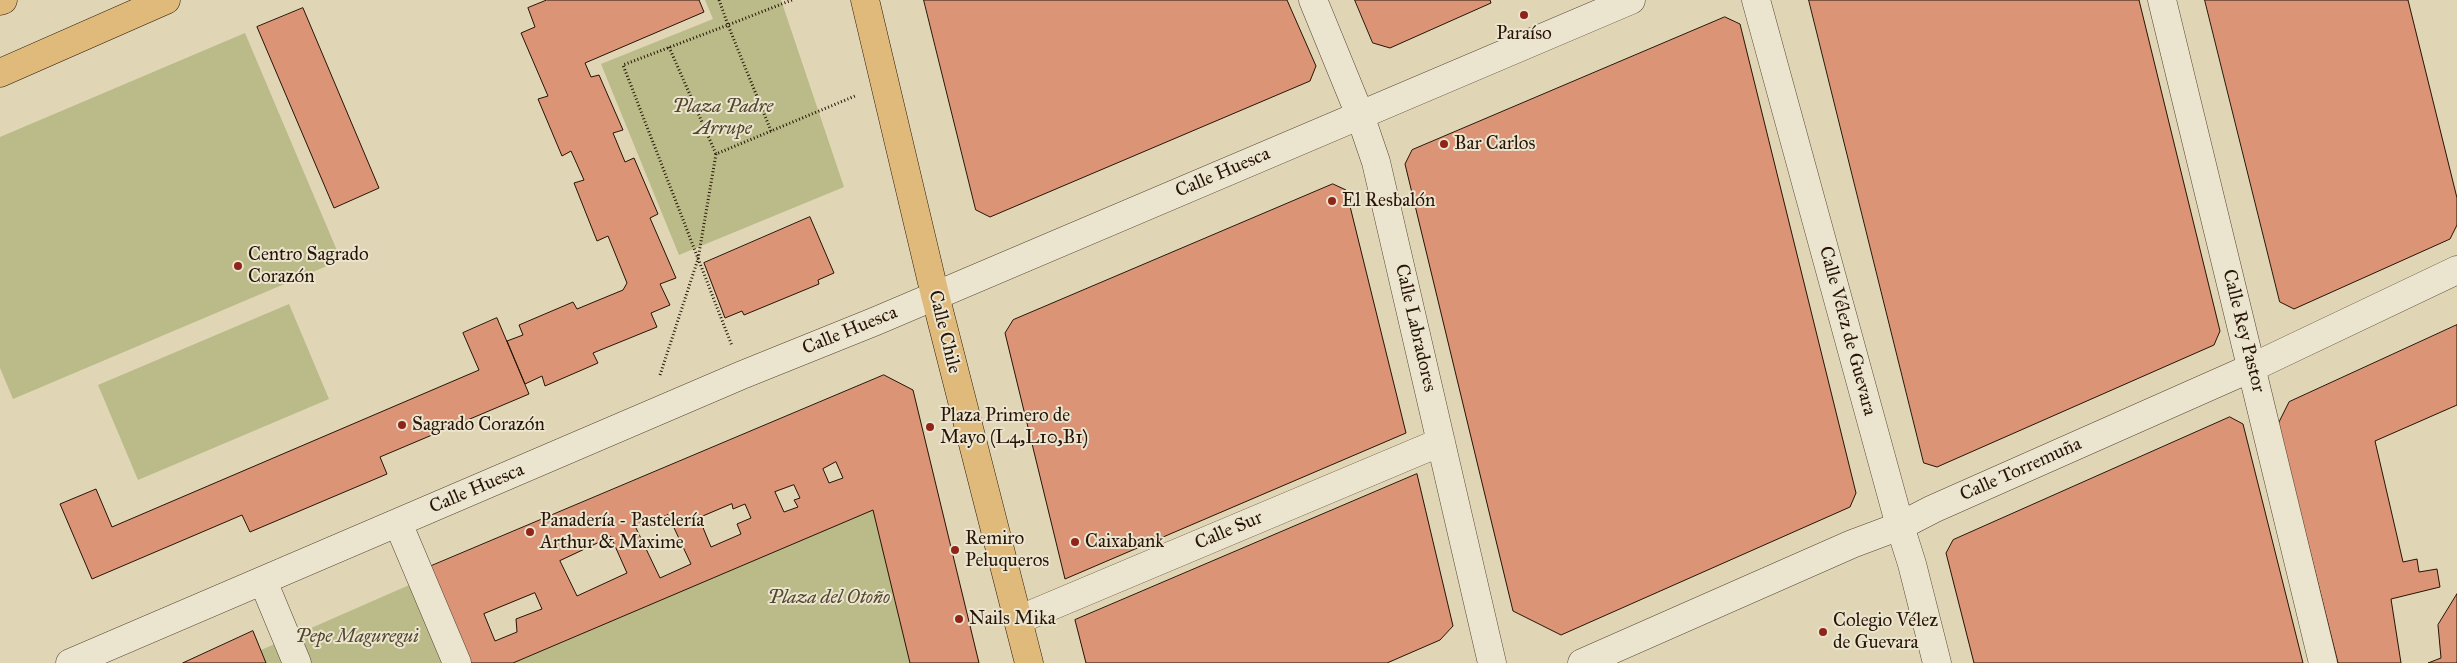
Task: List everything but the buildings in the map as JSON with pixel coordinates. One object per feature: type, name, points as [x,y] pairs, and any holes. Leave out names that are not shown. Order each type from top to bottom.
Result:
[{"type":"main road","points":[[0,73],[166,0]]},
{"type":"main road","name":"Calle Chile","points":[[865,0],[883,84],[935,295],[1029,663]]},
{"type":"street","name":"Calle Labradores","points":[[1313,0],[1360,115],[1376,162],[1492,663]]},
{"type":"street","name":"Calle Huesca","points":[[70,663],[742,374],[935,295],[1631,0]]},
{"type":"street","name":"Calle Vélez de Guevara","points":[[1756,0],[1912,564],[1937,663]]},
{"type":"street","name":"Calle Rey Pastor","points":[[2162,0],[2323,663]]},
{"type":"street","name":"Calle Torremuña","points":[[1582,663],[1843,548],[1900,526],[1934,509],[2251,368],[2457,270]]},
{"type":"street","name":"Calle Sur","points":[[1018,620],[1441,442]]},
{"type":"street","points":[[398,523],[457,663]]},
{"type":"street","points":[[263,580],[297,663]]},
{"type":"path","points":[[719,0],[771,131]]},
{"type":"path","points":[[742,374],[624,65],[792,0]]},
{"type":"path","points":[[646,416],[698,258],[716,154],[669,48]]},
{"type":"path","points":[[716,154],[883,84]]},
{"type":"green space","name":"Plaza Padre Arrupe","points":[[705,0],[781,0],[844,187],[679,255],[601,64],[713,19]]},
{"type":"green space","points":[[245,33],[341,260],[13,399],[0,368],[0,137]]},
{"type":"green space","points":[[289,304],[329,399],[138,480],[98,385]]},
{"type":"green space","name":"Plaza del Otoño","points":[[873,510],[910,663],[514,663]]},
{"type":"green space","name":"Pepe Maguregui","points":[[432,575],[467,663],[266,663],[261,650]]},
{"type":"place","name":"Paraíso","points":[[1524,15]]},
{"type":"place","name":"Bar Carlos","points":[[1444,144]]},
{"type":"place","name":"El Resbalón","points":[[1332,201]]},
{"type":"place","name":"Centro Sagrado Corazón","points":[[238,266]]},
{"type":"place","name":"Sagrado Corazón","points":[[402,425]]},
{"type":"place","name":"Plaza Primero de Mayo (L4,L10,B1)","points":[[930,427]]},
{"type":"place","name":"Panadería - Pastelería Arthur & Maxime","points":[[530,532]]},
{"type":"place","name":"Caixabank","points":[[1075,542]]},
{"type":"place","name":"Remiro Peluqueros","points":[[955,550]]},
{"type":"place","name":"Nails Mika","points":[[959,619]]},
{"type":"place","name":"Colegio Vélez de Guevara","points":[[1823,632]]}]
